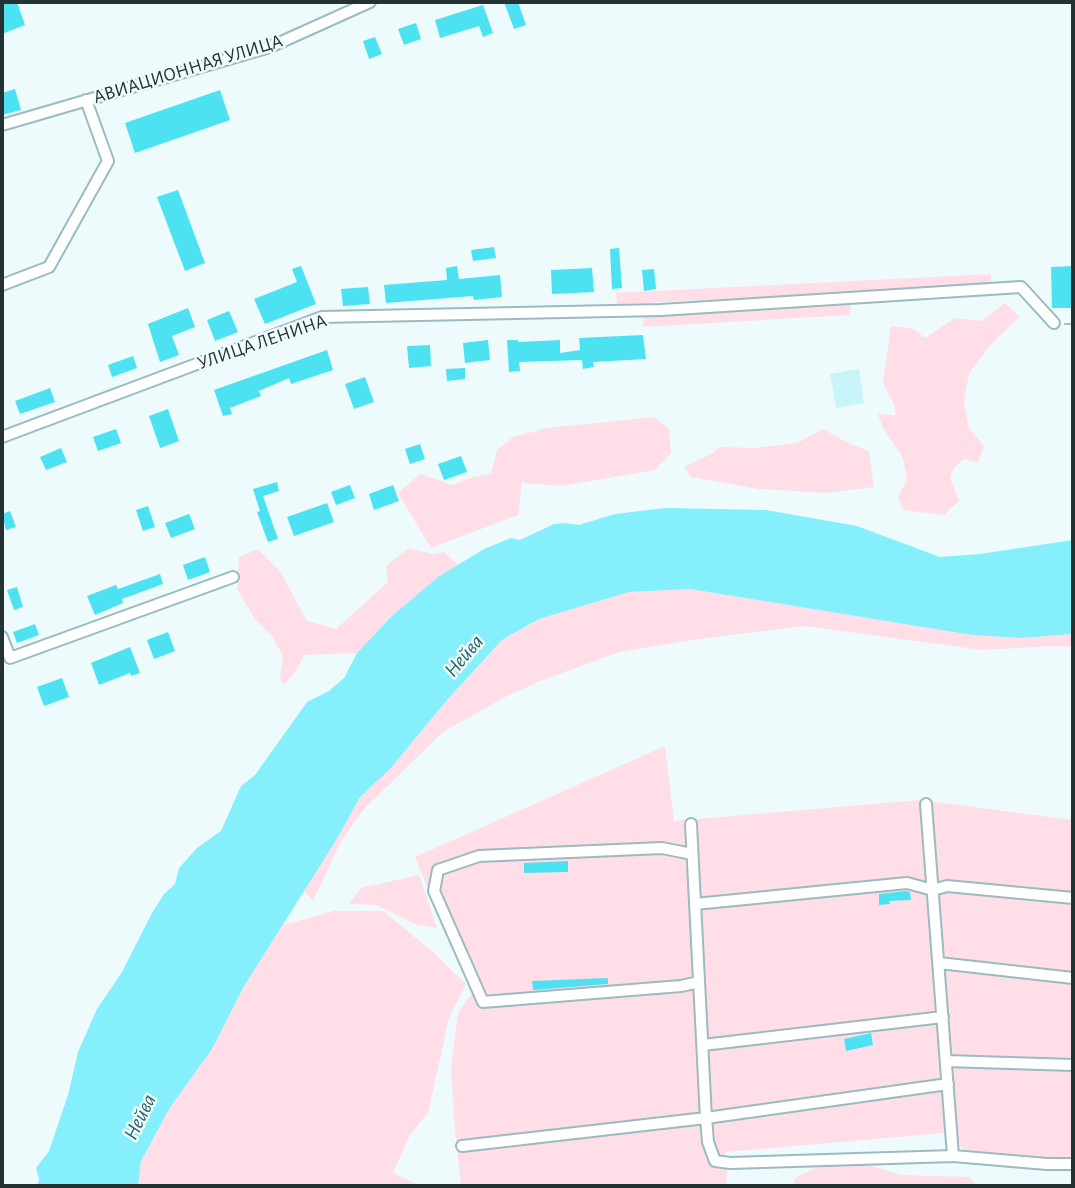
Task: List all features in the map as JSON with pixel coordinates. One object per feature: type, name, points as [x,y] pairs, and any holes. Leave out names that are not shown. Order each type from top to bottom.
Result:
[{"type":"street","name":"АВИАЦИОННАЯ УЛИЦА","points":[[2,125],[270,47],[370,2]]},
{"type":"street","points":[[2,285],[49,267],[108,161],[86,100]]},
{"type":"street","name":"УЛИЦА ЛЕНИНА","points":[[2,437],[322,317],[661,310],[1021,287],[1054,323]]},
{"type":"street","points":[[2,637],[10,658],[233,577]]},
{"type":"street","points":[[926,804],[953,1156]]},
{"type":"street","points":[[691,824],[706,1118],[708,1142],[715,1161],[730,1163],[953,1156],[1073,1164]]},
{"type":"street","points":[[692,854],[662,848],[480,856],[438,870],[434,891],[483,1002],[681,986],[699,982]]},
{"type":"street","points":[[695,904],[907,883],[933,890],[947,886],[1073,898]]},
{"type":"street","points":[[939,963],[1073,978]]},
{"type":"street","points":[[703,1045],[943,1017]]},
{"type":"street","points":[[946,1061],[1073,1065]]},
{"type":"street","points":[[462,1146],[706,1118],[948,1084]]},
{"type":"shaded area","points":[[991,274],[991,284],[792,296],[617,304],[616,293]]},
{"type":"shaded area","points":[[851,303],[850,315],[643,327],[643,316]]},
{"type":"shaded area","points":[[1005,303],[1020,317],[993,342],[969,373],[964,402],[969,428],[984,446],[978,463],[964,459],[954,468],[950,477],[959,501],[944,515],[903,510],[898,497],[907,480],[903,458],[882,426],[878,414],[896,415],[883,383],[891,326],[914,329],[925,338],[955,318],[981,321]]},
{"type":"shaded area","points":[[859,369],[864,403],[836,408],[830,374]]},
{"type":"shaded area","points":[[654,417],[669,429],[671,453],[655,470],[563,486],[522,483],[518,515],[431,548],[398,493],[420,474],[453,485],[473,477],[491,474],[497,450],[513,437],[547,428]]},
{"type":"shaded area","points":[[823,429],[869,451],[874,487],[828,493],[759,489],[691,477],[684,467],[713,453],[719,447],[754,448],[797,443]]},
{"type":"shaded area","points":[[409,548],[432,554],[444,552],[458,565],[438,577],[393,615],[357,653],[304,655],[298,668],[284,685],[280,678],[283,656],[272,636],[255,619],[237,589],[239,557],[258,549],[281,573],[307,621],[336,629],[388,582],[386,566]]},
{"type":"shaded area","points":[[690,589],[972,635],[1022,638],[1073,634],[1073,647],[982,650],[805,626],[620,652],[540,681],[503,698],[443,732],[363,810],[340,843],[313,901],[303,890],[338,837],[360,797],[390,769],[447,700],[502,640],[540,619],[629,592]]},
{"type":"shaded area","points":[[665,746],[674,821],[920,800],[1073,820],[1073,1159],[974,1154],[961,1148],[955,1132],[726,1152],[727,1186],[461,1186],[451,1067],[458,1013],[476,988],[460,967],[415,857]]},
{"type":"shaded area","points":[[419,875],[437,928],[417,925],[377,905],[349,904],[361,888]]},
{"type":"shaded area","points":[[334,911],[383,911],[433,952],[466,984],[449,1018],[428,1113],[410,1135],[393,1173],[421,1186],[138,1186],[141,1161],[169,1109],[212,1049],[243,988],[283,925]]},
{"type":"shaded area","points":[[819,1166],[872,1166],[900,1175],[969,1177],[978,1186],[793,1186],[795,1178]]},
{"type":"water","name":"Нейва","points":[[666,508],[766,510],[857,526],[940,557],[1073,540],[1073,634],[1022,638],[972,635],[690,589],[629,592],[539,619],[502,640],[447,700],[390,769],[360,797],[338,837],[243,988],[212,1049],[169,1109],[141,1161],[138,1186],[37,1186],[39,1179],[36,1168],[49,1151],[68,1095],[78,1052],[97,1009],[122,972],[152,913],[164,894],[175,884],[179,868],[197,848],[221,831],[241,786],[255,775],[307,702],[329,691],[344,678],[357,653],[393,615],[438,577],[484,549],[511,538],[520,540],[554,524],[579,525],[615,514]]},
{"type":"building","points":[[2,2],[17,2],[25,25],[2,34]]},
{"type":"building","points":[[504,2],[518,2],[526,25],[514,29]]},
{"type":"building","points":[[483,5],[493,33],[483,37],[479,26],[440,38],[435,20]]},
{"type":"building","points":[[416,23],[421,39],[404,45],[398,29]]},
{"type":"building","points":[[375,37],[382,54],[369,59],[363,41]]},
{"type":"building","points":[[15,89],[21,110],[2,115],[2,93]]},
{"type":"building","points":[[220,90],[230,120],[135,153],[125,123]]},
{"type":"building","points":[[178,190],[205,263],[185,271],[157,197]]},
{"type":"building","points":[[494,247],[496,258],[473,261],[471,250]]},
{"type":"building","points":[[619,248],[622,288],[612,289],[610,249]]},
{"type":"building","points":[[301,266],[316,304],[265,324],[254,299],[297,282],[292,269]]},
{"type":"building","points":[[457,266],[459,279],[500,275],[502,297],[474,300],[473,296],[386,303],[384,285],[447,280],[446,268]]},
{"type":"building","points":[[1073,266],[1073,308],[1052,308],[1051,267]]},
{"type":"building","points":[[592,268],[594,292],[552,294],[551,270]]},
{"type":"building","points":[[654,269],[656,289],[644,291],[642,270]]},
{"type":"building","points":[[368,287],[370,304],[343,306],[341,289]]},
{"type":"building","points":[[188,308],[195,327],[172,336],[179,355],[160,362],[148,324]]},
{"type":"building","points":[[229,311],[238,332],[215,341],[207,320]]},
{"type":"building","points":[[643,335],[646,359],[593,362],[594,367],[583,369],[582,360],[519,362],[520,371],[509,372],[507,340],[560,340],[560,353],[580,350],[579,338]]},
{"type":"building","points":[[488,340],[490,360],[465,363],[463,343]]},
{"type":"building","points":[[430,345],[431,366],[409,368],[407,346]]},
{"type":"building","points":[[327,350],[333,370],[291,384],[289,378],[259,391],[261,396],[230,408],[232,414],[223,416],[214,390]]},
{"type":"building","points":[[133,356],[137,368],[112,377],[108,365]]},
{"type":"building","points":[[465,368],[465,379],[447,381],[446,369]]},
{"type":"building","points":[[365,377],[374,402],[354,409],[345,384]]},
{"type":"building","points":[[50,388],[55,402],[20,414],[15,401]]},
{"type":"building","points":[[168,409],[179,441],[160,448],[149,416]]},
{"type":"building","points":[[116,429],[121,443],[98,451],[93,437]]},
{"type":"building","points":[[420,444],[425,459],[410,464],[405,449]]},
{"type":"building","points":[[61,448],[67,462],[46,470],[40,457]]},
{"type":"building","points":[[461,456],[467,472],[444,480],[438,464]]},
{"type":"building","points":[[277,482],[279,491],[263,496],[278,539],[268,542],[257,512],[260,511],[253,489]]},
{"type":"building","points":[[350,485],[355,498],[336,505],[331,492]]},
{"type":"building","points":[[393,485],[399,501],[374,510],[369,494]]},
{"type":"building","points":[[327,503],[334,522],[294,536],[287,517]]},
{"type":"building","points":[[148,506],[155,527],[143,531],[136,510]]},
{"type":"building","points":[[10,511],[16,527],[6,530],[2,514]]},
{"type":"building","points":[[189,514],[195,529],[171,538],[165,523]]},
{"type":"building","points":[[205,557],[210,572],[188,580],[183,565]]},
{"type":"building","points":[[160,574],[163,584],[122,599],[123,603],[95,615],[87,596],[116,585],[118,589]]},
{"type":"building","points":[[17,587],[23,607],[14,610],[7,590]]},
{"type":"building","points":[[35,624],[39,635],[17,643],[13,632]]},
{"type":"building","points":[[168,632],[175,651],[154,659],[147,640]]},
{"type":"building","points":[[130,647],[140,673],[131,676],[130,673],[99,685],[91,663]]},
{"type":"building","points":[[62,678],[69,697],[44,706],[37,687]]},
{"type":"building","points":[[568,861],[568,872],[524,873],[524,863]]},
{"type":"building","points":[[910,892],[911,900],[889,901],[890,904],[879,905],[879,894]]},
{"type":"building","points":[[608,978],[608,984],[533,990],[532,981]]},
{"type":"building","points":[[871,1033],[873,1045],[846,1051],[844,1039]]}]
